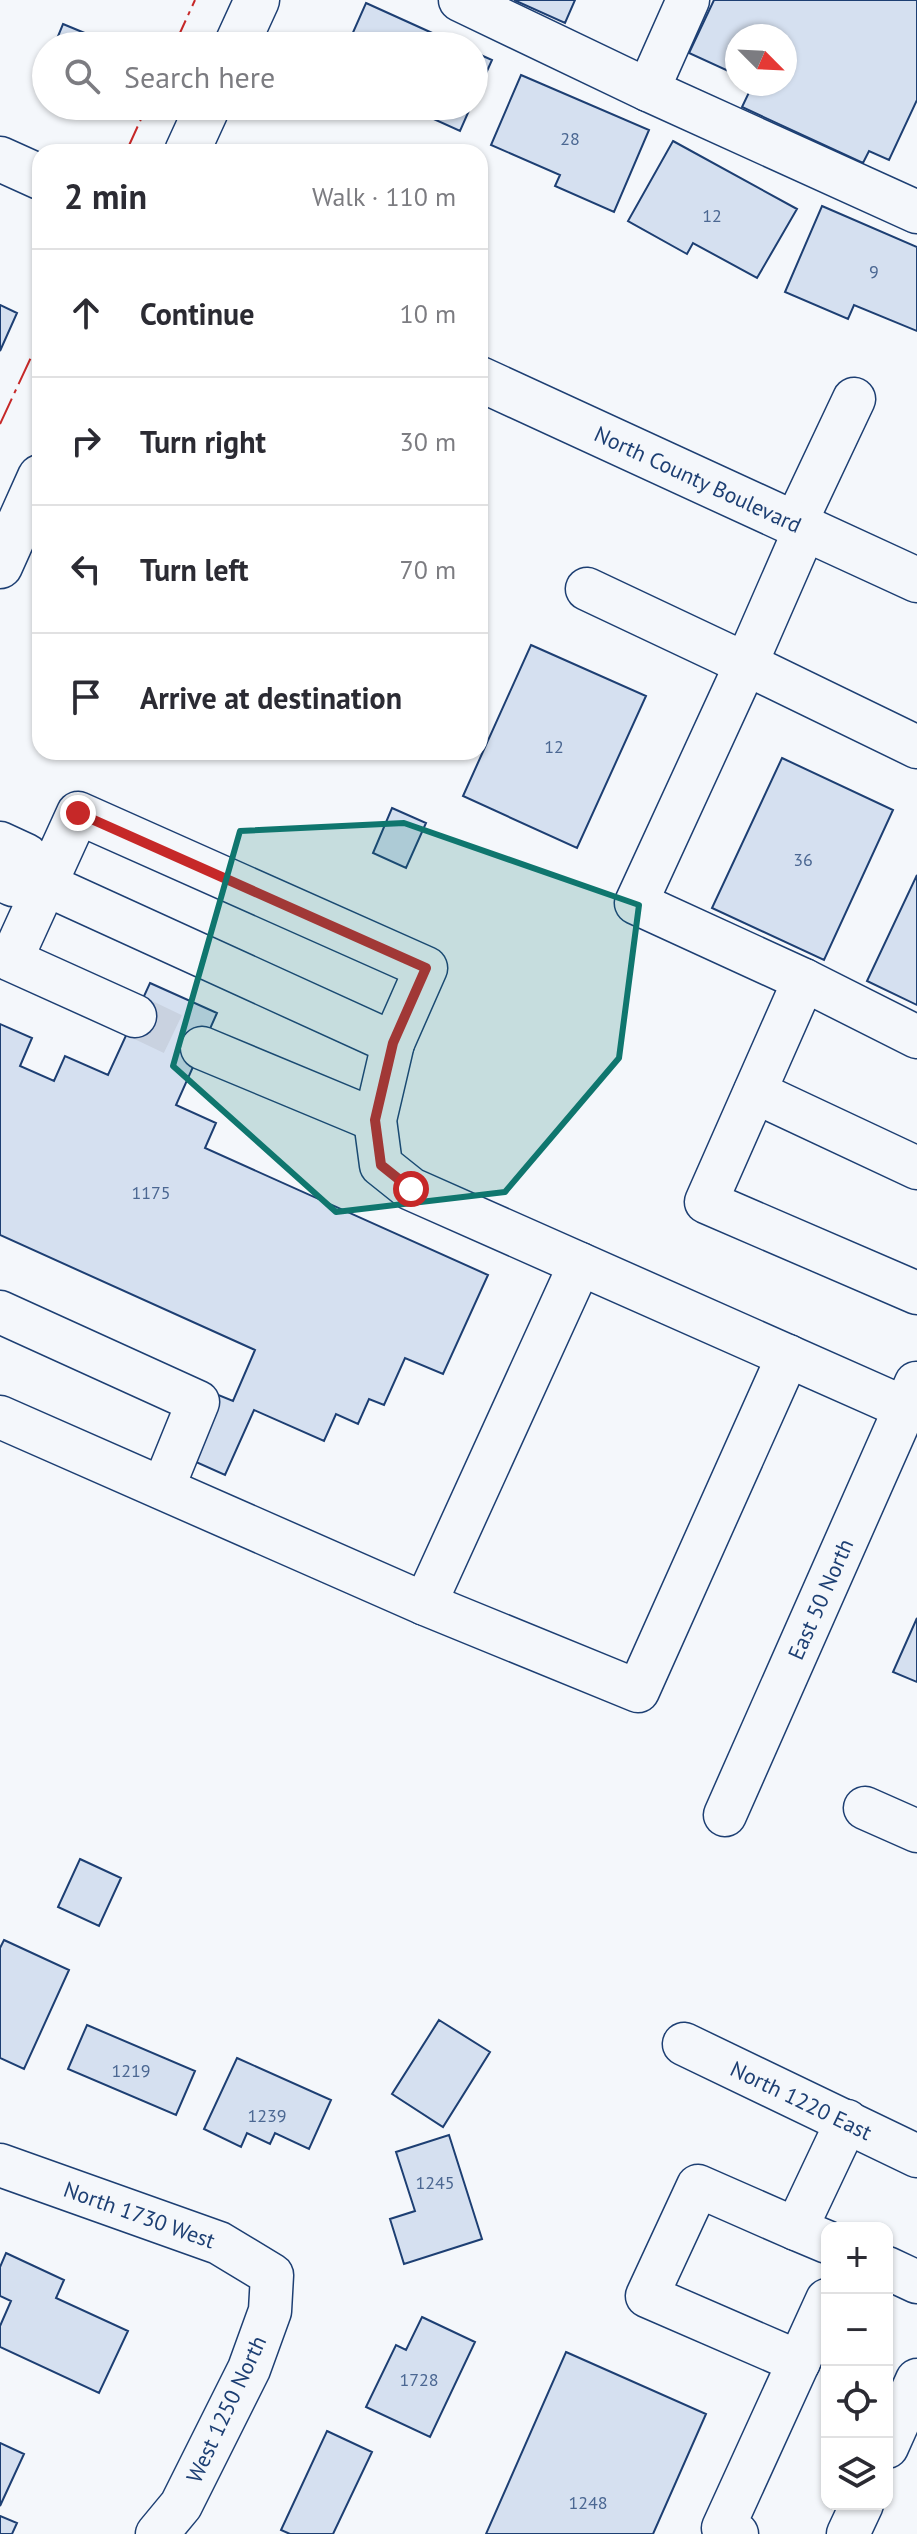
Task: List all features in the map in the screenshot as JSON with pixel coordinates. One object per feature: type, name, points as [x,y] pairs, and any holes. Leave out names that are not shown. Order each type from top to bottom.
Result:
[{"type":"main road","points":[[242,32],[257,0]]},
{"type":"main road","points":[[191,144],[202,120]]},
{"type":"main road","points":[[0,159],[32,173]]},
{"type":"main road","name":"North County Boulevard","points":[[488,383],[917,580]]},
{"type":"main road","points":[[0,566],[32,495]]},
{"type":"street","points":[[460,0],[648,90],[917,212]]},
{"type":"street","points":[[648,90],[688,0]]},
{"type":"street","points":[[854,399],[746,664],[636,903],[804,980],[917,1037]]},
{"type":"street","points":[[587,589],[917,747]]},
{"type":"street","points":[[25,880],[78,813],[426,968],[393,1043],[375,1120],[381,1165],[411,1189],[788,1356],[911,1395]]},
{"type":"street","points":[[0,843],[26,855],[25,880],[11,960],[135,1016]]},
{"type":"street","points":[[25,880],[393,1043]]},
{"type":"street","points":[[804,980],[706,1202],[917,1293]]},
{"type":"street","points":[[202,1048],[375,1120]]},
{"type":"street","points":[[755,1092],[917,1168]]},
{"type":"street","points":[[425,1604],[580,1264]]},
{"type":"street","points":[[0,1312],[198,1402],[163,1488]]},
{"type":"street","points":[[0,1417],[425,1604],[638,1691],[788,1356]]},
{"type":"street","name":"East 50 North","points":[[725,1815],[911,1395]]},
{"type":"street","points":[[865,1808],[917,1831]]},
{"type":"street","name":"North 1220 East","points":[[684,2044],[917,2156]]},
{"type":"street","points":[[799,2362],[647,2296],[698,2186],[812,2235],[847,2121]]},
{"type":"street","name":"North 1730 West","points":[[0,2165],[219,2243],[272,2275]]},
{"type":"street","points":[[893,2271],[917,2282]]},
{"type":"street","name":"West 1250 North","points":[[157,2534],[181,2505],[249,2369],[270,2311],[272,2275]]},
{"type":"street","points":[[727,2532],[821,2313]]},
{"type":"street","points":[[891,2438],[917,2380]]},
{"type":"street","points":[[848,2534],[859,2510]]},
{"type":"highlighted area","points":[[404,823],[639,905],[619,1058],[505,1192],[336,1212],[173,1066],[240,831]]},
{"type":"building","points":[[514,0],[575,0],[565,23]]},
{"type":"building","points":[[714,0],[917,0],[917,100],[889,160],[869,151],[863,163],[742,107],[747,96],[797,96],[797,24],[725,24],[725,70],[689,53]]},
{"type":"building","points":[[366,3],[430,32],[353,32]]},
{"type":"building","points":[[63,24],[82,32],[60,32]]},
{"type":"building","points":[[521,75],[649,130],[614,212],[555,186],[560,175],[491,145]]},
{"type":"building","points":[[436,120],[465,120],[460,131]]},
{"type":"building","points":[[673,141],[797,209],[757,278],[693,243],[687,254],[628,221]]},
{"type":"building","points":[[822,206],[917,247],[917,331],[854,305],[848,319],[785,292]]},
{"type":"building","points":[[0,305],[17,313],[0,351]]},
{"type":"building","points":[[531,645],[646,696],[577,848],[463,796],[479,760],[488,760],[488,740]]},
{"type":"building","points":[[782,758],[893,810],[824,960],[712,908]]},
{"type":"building","points":[[392,808],[426,823],[406,868],[373,853]]},
{"type":"building","points":[[917,875],[917,1005],[867,981]]},
{"type":"building","points":[[150,983],[217,1013],[176,1105],[216,1123],[205,1148],[488,1275],[443,1374],[405,1358],[384,1405],[369,1399],[358,1424],[336,1414],[324,1441],[254,1410],[225,1475],[187,1458],[216,1394],[233,1401],[255,1350],[0,1235],[0,1024],[32,1038],[20,1066],[54,1081],[65,1056],[108,1075]]},
{"type":"building","points":[[917,1618],[917,1682],[893,1672]]},
{"type":"building","points":[[80,1859],[121,1878],[99,1926],[58,1907]]},
{"type":"building","points":[[4,1940],[69,1970],[24,2069],[0,2058],[0,1948]]},
{"type":"building","points":[[439,2020],[490,2052],[443,2127],[392,2094]]},
{"type":"building","points":[[87,2025],[195,2071],[176,2115],[68,2069]]},
{"type":"building","points":[[237,2058],[331,2100],[309,2149],[275,2133],[270,2144],[247,2133],[241,2147],[204,2129]]},
{"type":"building","points":[[449,2135],[482,2239],[404,2264],[390,2219],[415,2211],[396,2152]]},
{"type":"building","points":[[6,2253],[64,2280],[56,2298],[128,2331],[99,2393],[0,2347],[0,2326],[11,2301],[0,2296],[0,2267]]},
{"type":"building","points":[[422,2317],[475,2342],[430,2437],[366,2407],[396,2345],[406,2350]]},
{"type":"building","points":[[566,2352],[706,2414],[653,2534],[486,2534]]},
{"type":"building","points":[[327,2431],[372,2452],[333,2534],[290,2534],[281,2530]]},
{"type":"building","points":[[0,2443],[24,2454],[0,2506]]},
{"type":"building","points":[[0,2516],[17,2523],[12,2534],[0,2534]]},
{"type":"tunnel","points":[[135,1016],[202,1048]]},
{"type":"power","points":[[180,32],[195,0]]},
{"type":"power","points":[[130,144],[141,120]]},
{"type":"power","points":[[0,424],[32,355]]},
{"type":"route","points":[[78,813],[426,968],[393,1043],[375,1120],[381,1165],[411,1189]]}]
